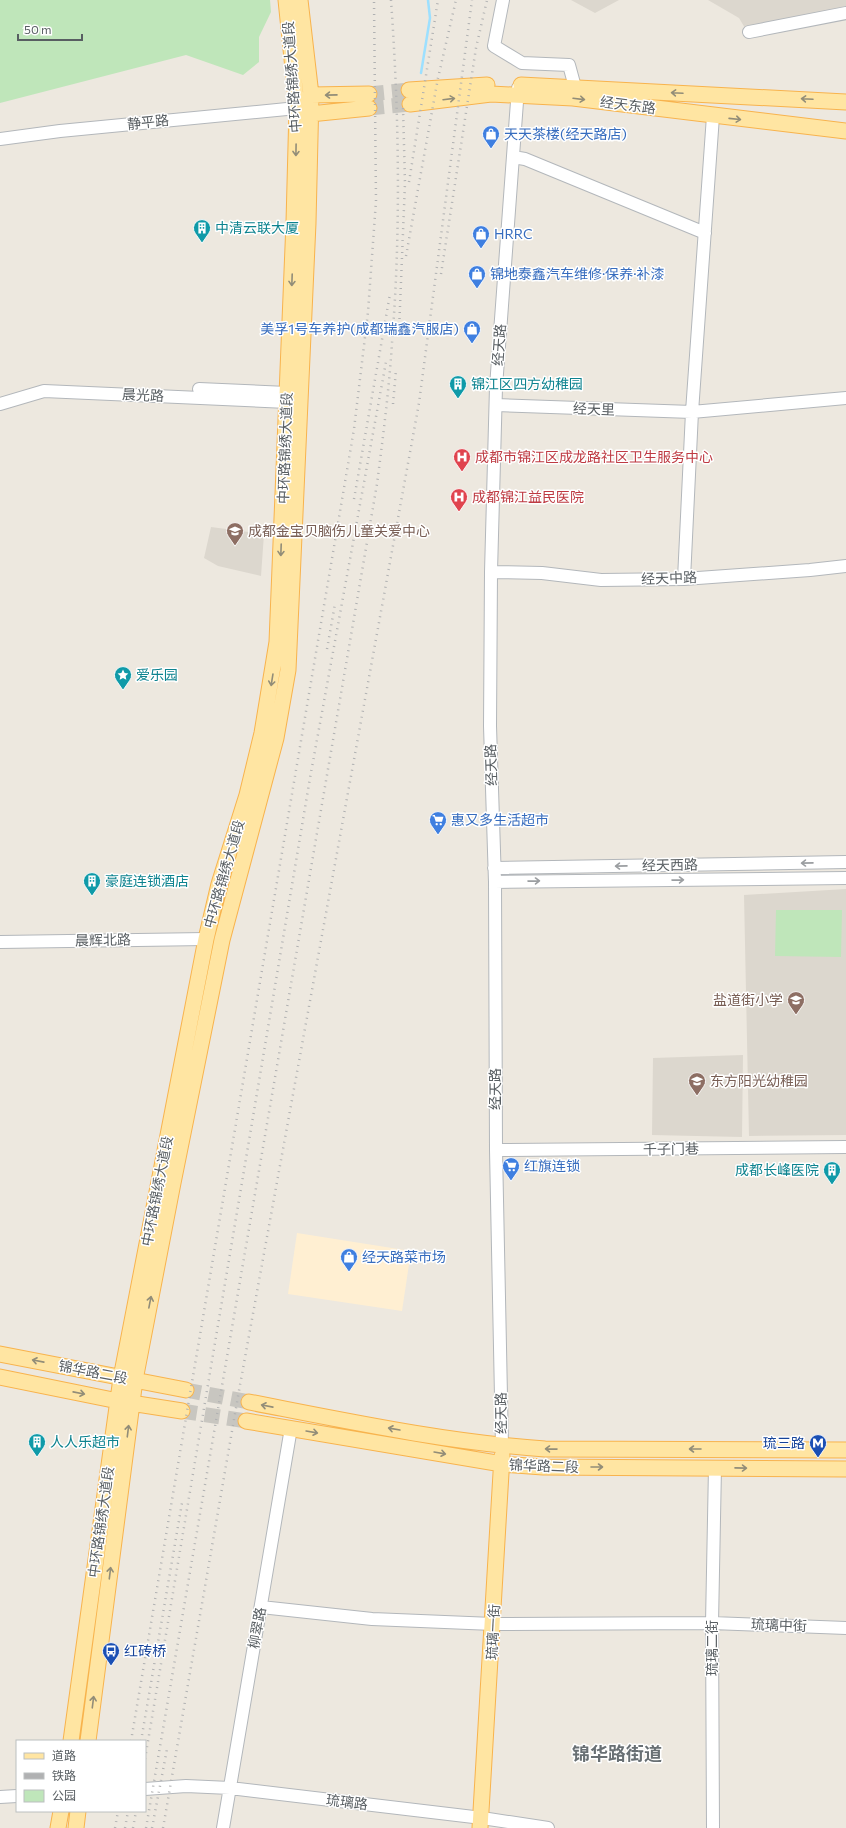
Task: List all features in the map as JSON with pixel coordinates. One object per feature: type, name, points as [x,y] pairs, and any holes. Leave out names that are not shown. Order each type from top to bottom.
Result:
[{"type":"main road","name":"中环路锦绣大道段","points":[[88,1740],[128,1379],[206,939],[219,884],[247,795],[262,733],[272,679],[276,642],[287,397],[297,108],[286,0]]},
{"type":"main road","name":"中环路锦绣大道段","points":[[128,1379],[174,1175],[222,940],[276,738],[288,670],[308,223],[311,95],[300,0]]},
{"type":"main road","name":"经天东路","points":[[410,97],[575,87],[846,102]]},
{"type":"main road","name":"经天东路","points":[[518,90],[713,116],[846,131]]},
{"type":"main road","points":[[311,95],[369,101],[310,114],[297,108],[311,95]]},
{"type":"main road","name":"锦华路二段","points":[[0,1354],[186,1390]]},
{"type":"main road","name":"锦华路二段","points":[[0,1377],[125,1402],[182,1411]]},
{"type":"main road","name":"中环路锦绣大道段","points":[[71,1740],[125,1402]]},
{"type":"main road","name":"锦华路二段","points":[[249,1402],[454,1440],[502,1446],[545,1449],[846,1450]]},
{"type":"main road","name":"锦华路二段","points":[[246,1421],[502,1464],[543,1467],[846,1469]]},
{"type":"main road","name":"琉璃一街","points":[[481,1823],[502,1446]]},
{"type":"main road","points":[[58,1828],[61,1812]]},
{"type":"main road","points":[[76,1828],[78,1812]]},
{"type":"street","points":[[503,0],[494,46],[522,63],[569,65],[575,87]]},
{"type":"street","points":[[749,32],[846,13]]},
{"type":"street","name":"经天路","points":[[502,1446],[496,1150],[495,882],[490,726],[491,572],[496,405],[518,90]]},
{"type":"street","name":"静平路","points":[[0,139],[60,131],[297,108]]},
{"type":"street","points":[[684,579],[692,412],[713,116]]},
{"type":"street","points":[[513,157],[525,158],[705,233]]},
{"type":"street","name":"晨光路","points":[[0,395],[50,384],[287,397]]},
{"type":"street","name":"晨光路","points":[[0,404],[44,391],[287,397]]},
{"type":"street","name":"经天里","points":[[496,405],[692,412],[846,398]]},
{"type":"street","name":"经天中路","points":[[491,572],[542,573],[601,580],[684,579],[846,566]]},
{"type":"street","name":"经天西路","points":[[494,868],[846,862]]},
{"type":"street","name":"经天西路","points":[[495,882],[846,878]]},
{"type":"street","name":"晨辉北路","points":[[0,942],[206,939]]},
{"type":"street","name":"千子门巷","points":[[496,1150],[846,1147]]},
{"type":"street","name":"柳翠路","points":[[223,1828],[291,1428]]},
{"type":"street","name":"琉璃二街","points":[[713,1828],[712,1623],[715,1467]]},
{"type":"street","name":"琉璃中街","points":[[261,1607],[372,1619],[493,1624],[712,1623],[846,1628]]},
{"type":"street","name":"琉璃路","points":[[146,1789],[186,1786],[230,1788],[481,1823],[548,1828]]},
{"type":"street","points":[[0,1797],[16,1796]]},
{"type":"shaded area","points":[[571,0],[619,0],[595,13]]},
{"type":"shaded area","points":[[708,0],[846,0],[846,6],[745,28],[739,18]]},
{"type":"shaded area","name":"成都金宝贝脑伤儿童关爱中心","points":[[211,527],[264,534],[261,576],[218,566],[204,558]]},
{"type":"shaded area","name":"盐道街小学","points":[[846,889],[846,1135],[749,1136],[744,895]]},
{"type":"shaded area","name":"东方阳光幼稚园","points":[[743,1055],[742,1137],[652,1135],[653,1058]]},
{"type":"shaded area","name":"经天路菜市场","points":[[297,1233],[411,1251],[402,1311],[288,1294]]},
{"type":"green space","points":[[0,0],[270,0],[271,12],[259,37],[259,62],[243,75],[186,55],[0,103]]},
{"type":"green space","points":[[776,910],[842,910],[841,957],[775,956]]},
{"type":"waterway","points":[[421,73],[430,18],[428,0]]},
{"type":"tunnel","points":[[369,94],[409,90]]},
{"type":"tunnel","points":[[369,108],[410,104]]},
{"type":"tunnel","points":[[186,1390],[249,1402]]},
{"type":"tunnel","points":[[182,1411],[246,1421]]},
{"type":"railway","points":[[131,1740],[354,429],[368,312],[376,201],[374,0]]},
{"type":"railway","points":[[146,1828],[377,484],[389,378],[397,257],[398,172],[396,86],[391,0]]},
{"type":"railway","points":[[409,182],[438,0]]},
{"type":"railway","points":[[406,256],[438,78],[456,0]]},
{"type":"railway","points":[[163,1828],[240,1385],[419,403],[472,0]]},
{"type":"railway","points":[[441,274],[476,48],[487,0]]},
{"type":"railway","points":[[399,331],[405,183],[403,107]]},
{"type":"railway","points":[[354,499],[390,294]]},
{"type":"railway","points":[[146,1753],[310,778],[386,362]]},
{"type":"railway","points":[[393,404],[396,370]]},
{"type":"railway","points":[[327,649],[335,604]]},
{"type":"railway","points":[[141,1740],[182,1503]]},
{"type":"railway","points":[[152,1828],[167,1749]]},
{"type":"railway","points":[[115,1828],[118,1812]]},
{"type":"railway","points":[[125,1828],[128,1812]]},
{"type":"railway","points":[[133,1828],[136,1812]]},
{"type":"place","name":"天天茶楼(经天路店)","points":[[491,149]]},
{"type":"place","name":"中清云联大厦","points":[[202,243]]},
{"type":"place","name":"HRRC","points":[[481,249]]},
{"type":"place","name":"锦地泰鑫汽车维修·保养·补漆","points":[[477,289]]},
{"type":"place","name":"美孚1号车养护(成都瑞鑫汽服店)","points":[[472,344]]},
{"type":"place","name":"锦江区四方幼稚园","points":[[458,399]]},
{"type":"place","name":"成都市锦江区成龙路社区卫生服务中心","points":[[462,472]]},
{"type":"place","name":"成都锦江益民医院","points":[[459,512]]},
{"type":"place","name":"成都金宝贝脑伤儿童关爱中心","points":[[235,546]]},
{"type":"place","name":"爱乐园","points":[[123,690]]},
{"type":"place","name":"惠又多生活超市","points":[[438,835]]},
{"type":"place","name":"豪庭连锁酒店","points":[[92,896]]},
{"type":"place","name":"盐道街小学","points":[[796,1015]]},
{"type":"place","name":"东方阳光幼稚园","points":[[697,1096]]},
{"type":"place","name":"红旗连锁","points":[[511,1181]]},
{"type":"place","name":"成都长峰医院","points":[[832,1185]]},
{"type":"place","name":"经天路菜市场","points":[[349,1272]]},
{"type":"place","name":"人人乐超市","points":[[37,1457]]},
{"type":"place","name":"琉三路","points":[[818,1458]]},
{"type":"place","name":"红砖桥","points":[[111,1666]]},
{"type":"district","name":"锦华路街道","points":[[617,1754]]}]
